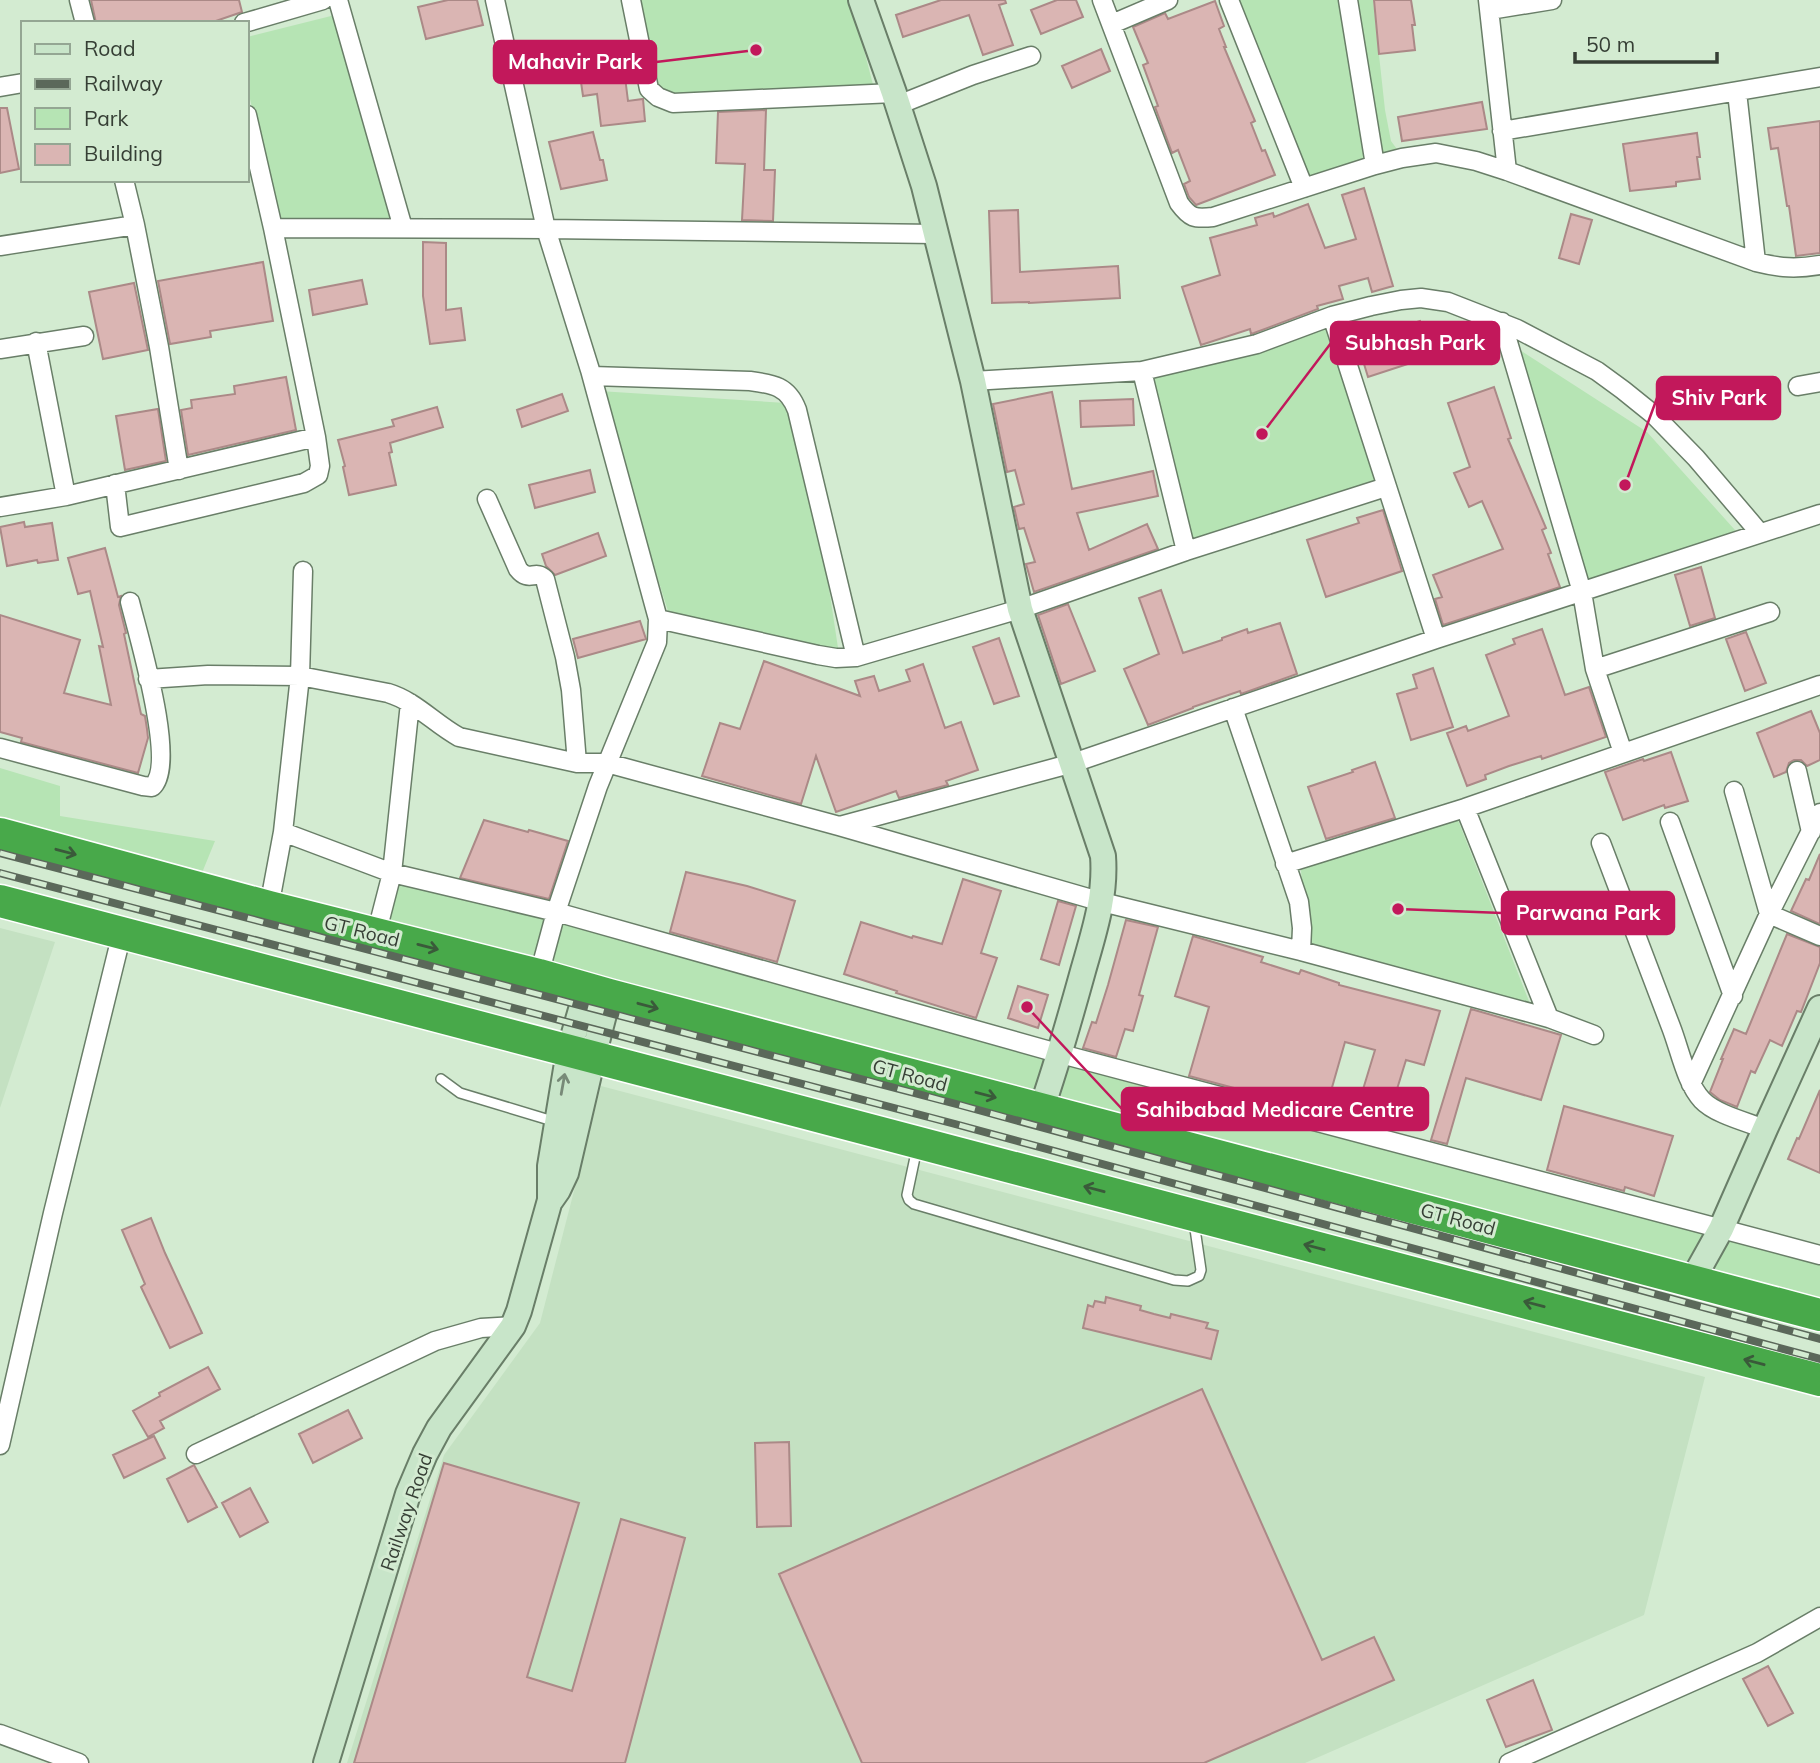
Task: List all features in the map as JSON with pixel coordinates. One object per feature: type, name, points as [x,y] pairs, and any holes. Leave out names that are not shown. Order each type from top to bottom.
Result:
[{"type":"highway","name":"GT Road","points":[[0,834],[1820,1315]]},
{"type":"highway","points":[[0,901],[1820,1380]]},
{"type":"street","points":[[79,0],[84,21]]},
{"type":"street","points":[[248,22],[323,0]]},
{"type":"street","points":[[338,0],[403,228]]},
{"type":"street","points":[[495,0],[546,229],[592,376],[659,619],[657,642],[598,786],[556,912],[539,975]]},
{"type":"street","points":[[631,0],[649,89],[658,97],[673,103],[896,99],[1031,57]]},
{"type":"street","points":[[861,0],[896,99],[936,234],[973,381],[1020,610],[1103,856],[1102,902],[1060,1054],[1041,1110]]},
{"type":"street","points":[[1102,0],[1179,202],[1186,214],[1197,219],[1213,217],[1375,165],[1436,153],[1507,171],[1756,262],[1778,268],[1820,265]]},
{"type":"street","points":[[1111,24],[1168,0]]},
{"type":"street","points":[[1229,0],[1304,188]]},
{"type":"street","points":[[1348,0],[1375,165]]},
{"type":"street","points":[[1507,171],[1489,5],[1552,0]]},
{"type":"street","points":[[1502,131],[1820,77]]},
{"type":"street","points":[[0,87],[21,83]]},
{"type":"street","points":[[1737,92],[1756,262]]},
{"type":"street","points":[[115,484],[120,527],[304,483],[318,475],[320,466],[316,437],[248,119]]},
{"type":"street","points":[[124,182],[159,347],[179,470]]},
{"type":"street","points":[[0,246],[135,225]]},
{"type":"street","points":[[273,228],[936,234]]},
{"type":"street","points":[[973,381],[1142,371],[1256,344],[1332,316],[1371,306],[1421,298],[1448,302],[1502,322],[1597,371],[1654,415],[1696,458],[1759,532]]},
{"type":"street","points":[[1332,316],[1436,639]]},
{"type":"street","points":[[1502,322],[1583,592],[1595,669],[1623,753]]},
{"type":"street","points":[[0,349],[84,336]]},
{"type":"street","points":[[36,342],[66,496]]},
{"type":"street","points":[[1142,371],[1186,551]]},
{"type":"street","points":[[592,376],[750,381],[783,389],[792,397],[856,657]]},
{"type":"street","points":[[1798,386],[1820,382]]},
{"type":"street","points":[[0,507],[66,496],[316,437]]},
{"type":"street","points":[[659,619],[818,655],[856,657],[1020,610],[1186,551],[1386,487]]},
{"type":"street","points":[[486,499],[518,569],[527,577],[541,575],[545,579],[571,690],[577,763]]},
{"type":"street","points":[[839,826],[1073,763],[1436,639],[1820,514]]},
{"type":"street","points":[[269,907],[283,832],[300,676],[303,571]]},
{"type":"street","points":[[0,748],[152,788],[157,783],[160,775],[160,726],[130,602]]},
{"type":"street","points":[[1595,669],[1770,612]]},
{"type":"street","points":[[148,679],[208,674],[300,676],[388,693],[410,703],[459,737],[577,763],[607,763],[1102,902],[1301,951],[1549,1018],[1594,1035]]},
{"type":"street","points":[[1286,864],[1465,808],[1820,685]]},
{"type":"street","points":[[376,934],[392,873],[410,703]]},
{"type":"street","points":[[1233,708],[1299,902],[1301,951]]},
{"type":"street","points":[[1797,771],[1811,832]]},
{"type":"street","points":[[1734,791],[1769,915]]},
{"type":"street","points":[[1465,808],[1549,1018]]},
{"type":"street","points":[[1691,1084],[1769,915],[1820,813]]},
{"type":"street","points":[[1670,822],[1733,996]]},
{"type":"street","points":[[283,832],[392,873],[556,912],[1060,1054],[1820,1255]]},
{"type":"street","points":[[1601,843],[1691,1084],[1704,1103],[1715,1110],[1765,1129]]},
{"type":"street","points":[[1769,915],[1820,936]]},
{"type":"street","points":[[0,1445],[53,1213],[122,933]]},
{"type":"street","name":"Railway Road","points":[[326,1763],[408,1494],[425,1454],[439,1428],[513,1326],[519,1311],[550,1200],[550,1166],[557,1122],[581,1054],[598,992]]},
{"type":"street","points":[[1692,1281],[1721,1229],[1820,1008]]},
{"type":"street","name":"Railway Road","points":[[550,1200],[566,1173],[581,1054]]},
{"type":"street","points":[[196,1454],[435,1341],[481,1328],[513,1326]]},
{"type":"street","points":[[1509,1763],[1757,1653],[1820,1617]]},
{"type":"street","points":[[0,1734],[79,1763]]},
{"type":"lane","points":[[441,1079],[460,1093],[557,1122]]},
{"type":"lane","points":[[919,1142],[907,1195],[914,1204],[1174,1280],[1194,1280],[1201,1270],[1192,1214]]},
{"type":"shaded area","points":[[0,928],[55,942],[0,1108]]},
{"type":"shaded area","points":[[601,1086],[1705,1377],[1644,1615],[1305,1763],[347,1763],[444,1455],[540,1323]]},
{"type":"green space","points":[[637,0],[851,0],[877,100],[657,101]]},
{"type":"green space","points":[[1233,0],[1373,0],[1385,110],[1391,141],[1402,156],[1310,185]]},
{"type":"green space","points":[[347,12],[403,221],[278,220],[248,90],[248,37]]},
{"type":"green space","points":[[1331,324],[1380,494],[1194,555],[1146,374]]},
{"type":"green space","points":[[1512,345],[1647,432],[1743,539],[1585,583]]},
{"type":"green space","points":[[599,391],[801,404],[840,661],[668,611]]},
{"type":"green space","points":[[0,768],[60,786],[60,816],[215,841],[197,885],[0,833]]},
{"type":"green space","points":[[1456,815],[1532,1009],[1306,948],[1301,870]]},
{"type":"green space","points":[[392,874],[1820,1255],[1820,1315],[381,936]]},
{"type":"building","points":[[91,0],[239,0],[242,12],[216,21],[96,21]]},
{"type":"building","points":[[448,0],[477,0],[483,25],[426,39],[418,7]]},
{"type":"building","points":[[941,0],[1005,0],[1006,3],[999,5],[1013,45],[983,55],[969,15],[903,37],[896,15]]},
{"type":"building","points":[[1057,0],[1076,0],[1083,17],[1041,34],[1031,10]]},
{"type":"building","points":[[1374,0],[1411,0],[1415,50],[1379,54]]},
{"type":"building","points":[[1215,1],[1224,26],[1219,29],[1224,47],[1255,121],[1251,123],[1262,151],[1265,150],[1275,175],[1196,205],[1189,197],[1184,184],[1190,181],[1178,150],[1172,153],[1155,107],[1158,106],[1143,65],[1148,63],[1133,27],[1165,13],[1168,19]]},
{"type":"building","points":[[1101,49],[1110,71],[1072,88],[1062,66]]},
{"type":"building","points":[[624,69],[628,101],[643,99],[645,121],[601,126],[597,94],[583,96],[580,75]]},
{"type":"building","points":[[1482,102],[1487,129],[1402,141],[1398,117]]},
{"type":"building","points":[[0,108],[7,108],[19,169],[0,173]]},
{"type":"building","points":[[766,110],[764,170],[775,170],[773,221],[742,220],[745,164],[716,163],[718,112]]},
{"type":"building","points":[[1820,121],[1820,253],[1796,256],[1778,148],[1771,149],[1768,128]]},
{"type":"building","points":[[593,132],[607,180],[561,189],[549,142]]},
{"type":"building","points":[[1697,133],[1700,179],[1676,182],[1676,186],[1630,191],[1623,144]]},
{"type":"building","points":[[1364,188],[1393,286],[1372,292],[1368,278],[1339,286],[1343,299],[1317,306],[1318,309],[1251,334],[1250,329],[1201,345],[1182,287],[1220,275],[1210,238],[1257,225],[1255,218],[1273,213],[1274,217],[1308,204],[1325,248],[1356,239],[1342,195]]},
{"type":"building","points":[[1018,210],[1020,272],[1118,266],[1120,298],[992,303],[989,211]]},
{"type":"building","points":[[1571,214],[1592,220],[1579,264],[1559,258]]},
{"type":"building","points":[[423,242],[446,243],[446,310],[461,308],[465,340],[430,344],[423,296]]},
{"type":"building","points":[[263,262],[273,321],[210,331],[211,337],[170,344],[158,281]]},
{"type":"building","points":[[362,280],[367,304],[313,315],[309,290]]},
{"type":"building","points":[[134,283],[148,350],[103,359],[89,292]]},
{"type":"building","points":[[1420,321],[1432,356],[1368,377],[1357,341]]},
{"type":"building","points":[[286,377],[296,430],[188,455],[181,410],[192,408],[191,400],[235,394],[234,386]]},
{"type":"building","points":[[1494,387],[1511,438],[1508,439],[1546,528],[1542,530],[1560,587],[1443,625],[1435,599],[1442,597],[1433,575],[1503,549],[1482,501],[1469,507],[1454,473],[1470,467],[1448,403]]},
{"type":"building","points":[[1052,392],[1072,489],[1153,471],[1158,496],[1077,513],[1089,550],[1147,524],[1158,549],[1034,592],[1026,564],[1035,562],[1024,528],[1019,529],[1014,507],[1024,504],[1015,470],[1007,472],[993,404]]},
{"type":"building","points":[[562,394],[568,411],[522,427],[517,410]]},
{"type":"building","points":[[1133,399],[1134,425],[1081,427],[1080,401]]},
{"type":"building","points":[[437,407],[443,427],[390,443],[392,452],[389,453],[396,485],[349,495],[338,440],[394,426],[392,420]]},
{"type":"building","points":[[158,409],[166,461],[125,470],[116,416]]},
{"type":"building","points":[[590,470],[595,492],[535,508],[529,485]]},
{"type":"building","points":[[1383,510],[1402,571],[1326,597],[1307,540],[1359,523],[1357,518]]},
{"type":"building","points":[[24,522],[25,527],[52,523],[58,560],[38,563],[37,560],[7,566],[0,527]]},
{"type":"building","points":[[598,533],[606,556],[555,575],[546,566],[542,554]]},
{"type":"building","points":[[105,548],[118,597],[121,596],[119,605],[126,633],[124,634],[141,714],[145,716],[147,729],[148,738],[138,773],[21,742],[22,738],[0,732],[0,615],[80,640],[64,693],[111,705],[99,646],[103,647],[90,591],[78,594],[68,558]]},
{"type":"building","points":[[1701,567],[1715,618],[1690,626],[1675,575]]},
{"type":"building","points":[[1161,590],[1183,653],[1247,629],[1248,633],[1280,623],[1297,674],[1241,694],[1240,691],[1193,707],[1148,725],[1124,669],[1159,654],[1139,598]]},
{"type":"building","points":[[1068,604],[1095,671],[1061,684],[1038,615]]},
{"type":"building","points":[[640,621],[646,639],[578,658],[573,639]]},
{"type":"building","points":[[1542,629],[1565,695],[1589,687],[1606,737],[1542,759],[1541,756],[1509,766],[1485,775],[1486,779],[1467,786],[1447,733],[1466,726],[1468,731],[1509,716],[1486,655],[1515,644],[1513,639]]},
{"type":"building","points":[[1746,632],[1766,683],[1745,691],[1726,639]]},
{"type":"building","points":[[999,638],[1019,696],[994,704],[973,647]]},
{"type":"building","points":[[764,661],[860,696],[855,681],[874,676],[879,691],[910,681],[906,670],[923,664],[945,728],[961,722],[978,770],[946,781],[948,785],[899,798],[896,791],[836,812],[816,756],[801,804],[702,776],[720,723],[740,729]]},
{"type":"building","points":[[1433,668],[1453,727],[1411,740],[1397,694],[1417,688],[1413,675]]},
{"type":"building","points":[[1811,711],[1820,733],[1820,760],[1807,766],[1801,760],[1794,760],[1789,763],[1786,772],[1774,777],[1757,733]]},
{"type":"building","points":[[1671,752],[1688,801],[1665,808],[1664,805],[1623,820],[1605,772]]},
{"type":"building","points":[[1375,762],[1395,818],[1326,839],[1308,787]]},
{"type":"building","points":[[484,820],[568,841],[549,899],[460,878]]},
{"type":"building","points":[[1820,854],[1820,924],[1791,911]]},
{"type":"building","points":[[686,872],[747,886],[795,901],[777,962],[670,932]]},
{"type":"building","points":[[963,879],[1001,891],[981,953],[997,958],[976,1018],[844,974],[861,922],[942,944]]},
{"type":"building","points":[[1058,901],[1076,906],[1059,965],[1041,959]]},
{"type":"building","points":[[1126,920],[1158,927],[1139,995],[1143,996],[1133,1031],[1125,1029],[1116,1057],[1083,1048],[1092,1022],[1096,1023]]},
{"type":"building","points":[[1787,934],[1820,947],[1820,963],[1801,1012],[1797,1011],[1782,1046],[1770,1040],[1755,1073],[1751,1071],[1737,1107],[1720,1100],[1710,1092],[1734,1029],[1746,1034]]},
{"type":"building","points":[[1193,936],[1263,957],[1261,962],[1299,974],[1301,970],[1339,985],[1440,1011],[1424,1065],[1406,1060],[1385,1128],[1354,1119],[1375,1050],[1345,1042],[1325,1112],[1189,1076],[1209,1007],[1175,996]]},
{"type":"building","points":[[1018,986],[1048,995],[1038,1028],[1008,1018]]},
{"type":"building","points":[[1471,1009],[1561,1035],[1541,1100],[1466,1078],[1447,1144],[1431,1140]]},
{"type":"building","points":[[1820,1090],[1820,1173],[1788,1159]]},
{"type":"building","points":[[1564,1106],[1673,1136],[1654,1196],[1625,1187],[1624,1191],[1547,1170]]},
{"type":"building","points":[[151,1218],[202,1333],[170,1348],[141,1287],[145,1284],[122,1230]]},
{"type":"building","points":[[1106,1297],[1141,1306],[1140,1310],[1154,1314],[1170,1318],[1171,1314],[1208,1323],[1206,1328],[1218,1331],[1211,1359],[1083,1328],[1088,1305],[1093,1307],[1095,1301],[1105,1303]]},
{"type":"building","points":[[208,1367],[220,1389],[160,1421],[164,1428],[148,1437],[133,1411],[160,1396],[159,1393]]},
{"type":"building","points":[[1202,1389],[1322,1660],[1374,1637],[1394,1680],[1204,1763],[862,1763],[779,1574]]},
{"type":"building","points":[[348,1410],[362,1438],[313,1463],[299,1434]]},
{"type":"building","points":[[154,1436],[165,1458],[124,1478],[113,1455]]},
{"type":"building","points":[[789,1442],[791,1526],[757,1527],[755,1443]]},
{"type":"building","points":[[444,1463],[579,1503],[527,1677],[572,1691],[621,1519],[685,1538],[625,1763],[354,1763]]},
{"type":"building","points":[[194,1465],[217,1507],[188,1522],[167,1479]]},
{"type":"building","points":[[250,1488],[268,1522],[240,1537],[222,1503]]},
{"type":"building","points":[[1768,1666],[1793,1713],[1768,1726],[1743,1679]]},
{"type":"building","points":[[1533,1680],[1552,1730],[1506,1747],[1487,1700]]},
{"type":"railway","points":[[0,853],[960,1105],[1820,1339]]},
{"type":"railway","points":[[0,873],[955,1124],[1820,1359]]},
{"type":"place","name":"Mahavir Park","points":[[756,50]]},
{"type":"place","name":"Subhash Park","points":[[1262,434]]},
{"type":"place","name":"Shiv Park","points":[[1625,485]]},
{"type":"place","name":"Parwana Park","points":[[1398,909]]},
{"type":"place","name":"Sahibabad Medicare Centre","points":[[1027,1007]]}]
